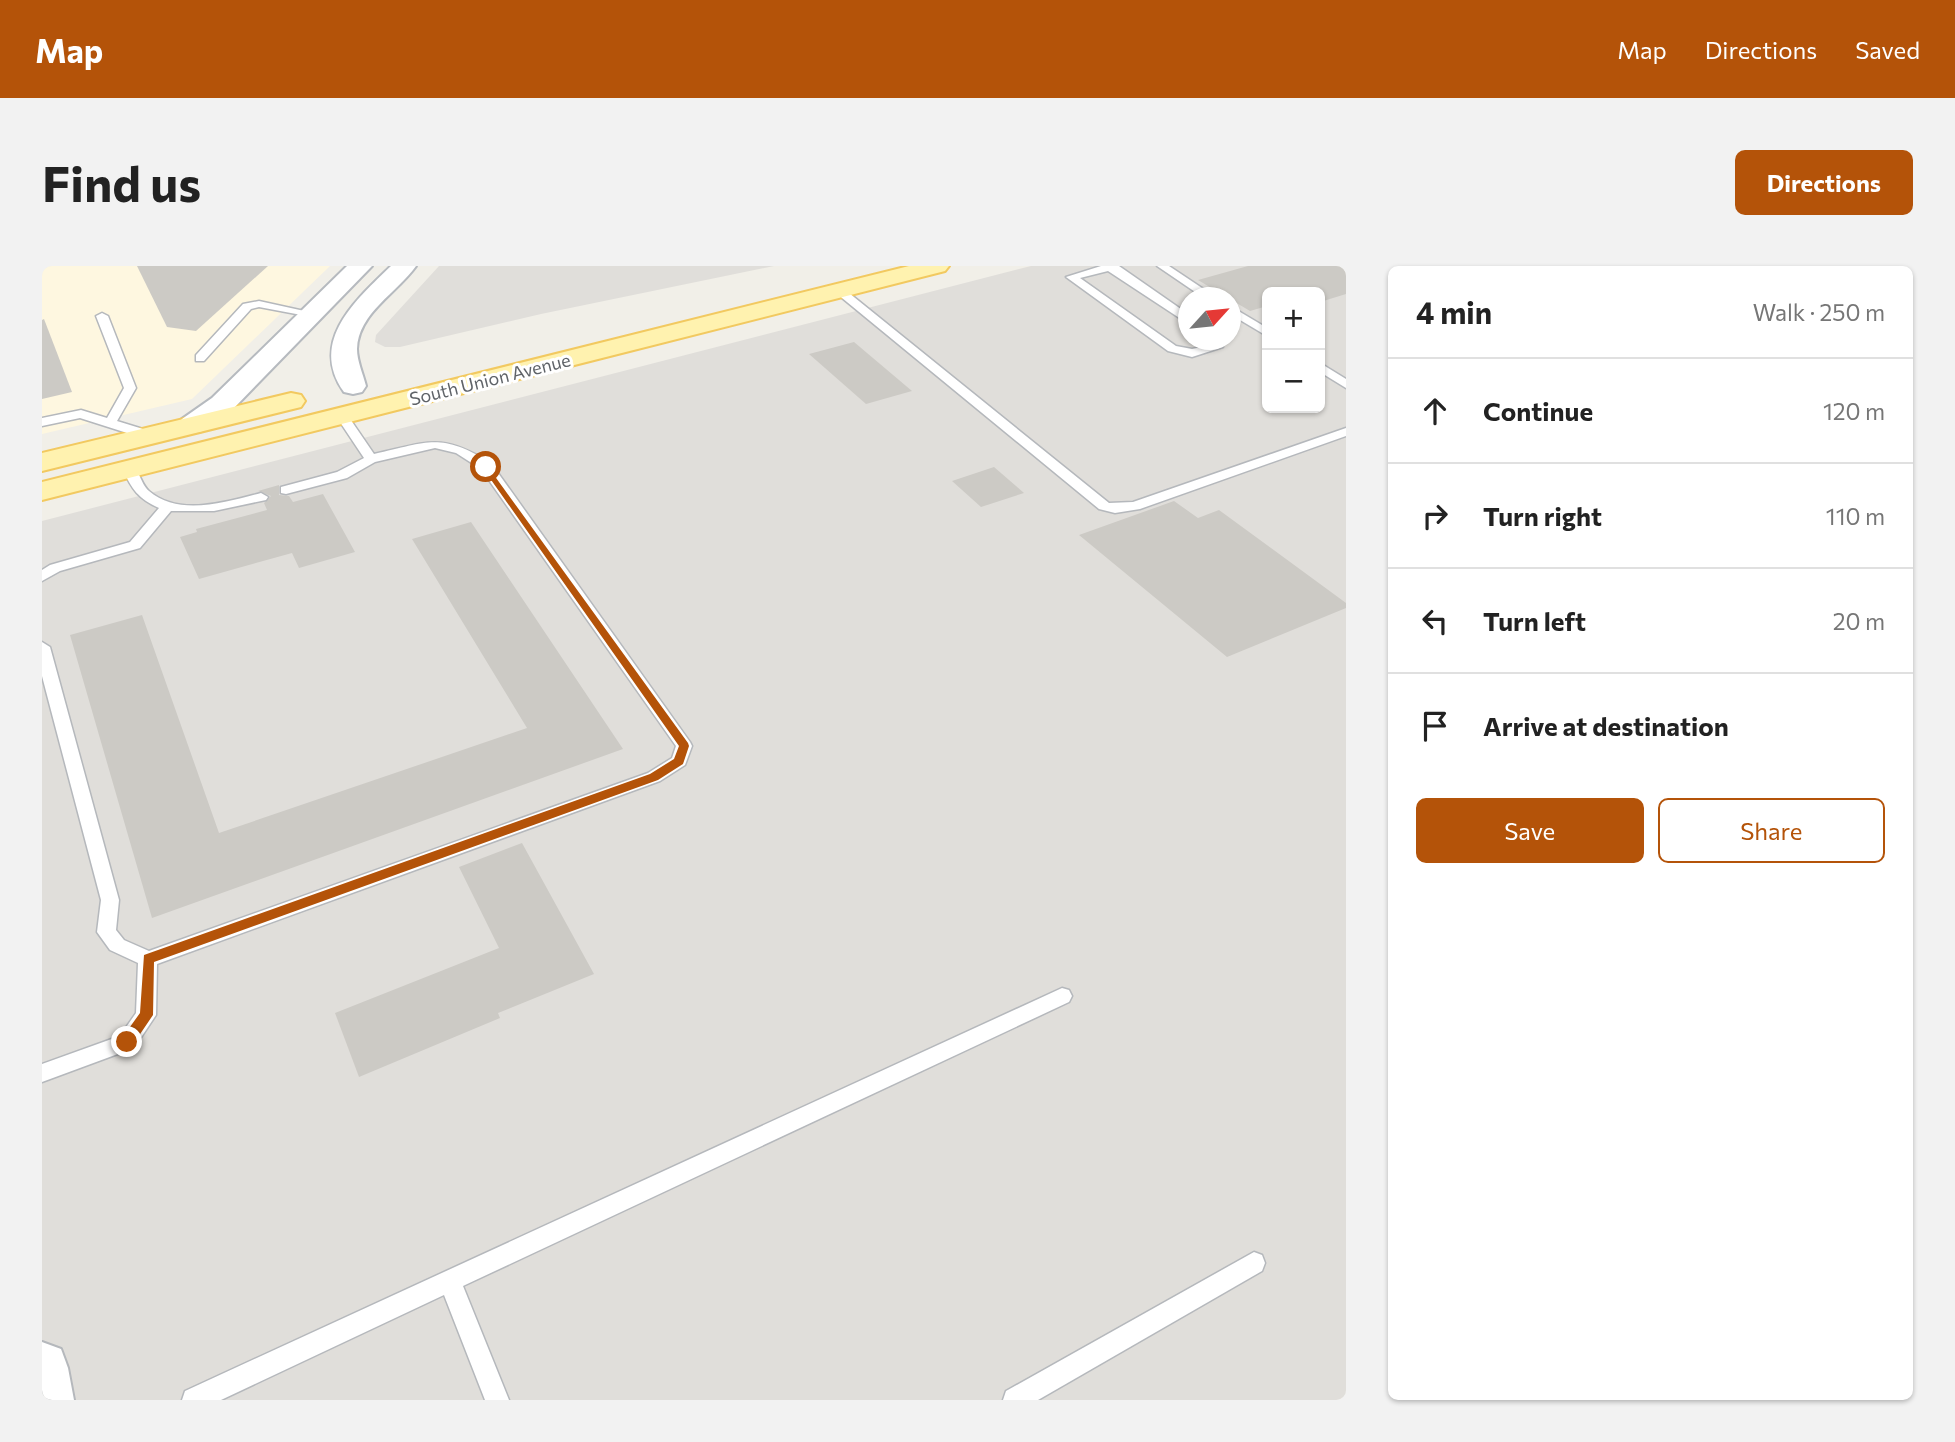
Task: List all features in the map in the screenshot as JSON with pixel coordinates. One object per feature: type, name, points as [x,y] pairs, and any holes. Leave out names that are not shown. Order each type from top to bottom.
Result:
[{"type":"main road","points":[[192,425],[222,404],[360,266]]},
{"type":"main road","points":[[130,469],[185,446],[325,407],[347,398],[343,388],[345,337],[356,317],[404,266]]},
{"type":"main road","points":[[810,298],[837,277],[883,266]]},
{"type":"main road","name":"South Union Avenue","points":[[539,341],[842,278],[937,266]]},
{"type":"main road","name":"South Union Avenue","points":[[42,491],[810,298],[842,278]]},
{"type":"main road","points":[[42,462],[343,388]]},
{"type":"main road","points":[[42,1368],[47,1400]]},
{"type":"lane","points":[[1162,266],[1195,287]]},
{"type":"lane","points":[[1178,312],[1112,267],[1070,277],[1172,349],[1192,353],[1210,350]]},
{"type":"lane","points":[[842,278],[1104,506],[1115,509],[1135,506],[1346,432]]},
{"type":"lane","points":[[200,358],[247,306],[260,304],[312,314]]},
{"type":"lane","points":[[102,316],[130,388],[110,423]]},
{"type":"lane","points":[[1241,316],[1262,330]]},
{"type":"lane","points":[[1325,370],[1346,384]]},
{"type":"lane","points":[[42,422],[81,414],[151,436]]},
{"type":"lane","points":[[342,416],[371,459]]},
{"type":"lane","points":[[42,647],[110,900],[106,932],[117,945],[148,959],[654,777],[679,761],[684,746],[486,467],[460,450],[435,444],[371,459],[342,475],[286,490]]},
{"type":"lane","points":[[130,469],[139,489],[166,508],[230,505],[261,497]]},
{"type":"lane","points":[[42,577],[55,568],[135,545],[166,508]]},
{"type":"lane","points":[[42,1073],[127,1042],[146,1015],[148,959]]},
{"type":"lane","points":[[194,1400],[1062,996]]},
{"type":"lane","points":[[1015,1400],[1254,1263]]},
{"type":"lane","points":[[450,1280],[497,1400]]},
{"type":"shaded area","points":[[42,266],[330,266],[192,399],[42,434]]},
{"type":"shaded area","points":[[439,266],[774,266],[541,314],[400,347],[385,347],[375,342],[376,335]]},
{"type":"shaded area","points":[[1031,266],[1346,266],[1346,1400],[42,1400],[42,521]]},
{"type":"building","points":[[137,266],[268,266],[196,331],[167,327]]},
{"type":"building","points":[[1248,266],[1346,266],[1346,294],[1325,300],[1325,287],[1262,287],[1262,307],[1250,311],[1241,306],[1241,287],[1210,287],[1198,280]]},
{"type":"building","points":[[44,319],[72,392],[42,399],[42,320]]},
{"type":"building","points":[[854,342],[912,391],[866,404],[809,354]]},
{"type":"building","points":[[994,467],[1024,493],[981,507],[952,481]]},
{"type":"building","points":[[279,485],[279,495],[289,496],[293,502],[323,494],[355,552],[299,568],[292,553],[199,579],[180,537],[197,532],[196,529],[267,510],[264,503],[271,496],[258,491]]},
{"type":"building","points":[[1174,501],[1198,518],[1219,510],[1346,603],[1346,608],[1227,657],[1079,535]]},
{"type":"building","points":[[471,522],[623,749],[152,918],[70,635],[142,615],[219,833],[527,728],[412,539]]},
{"type":"building","points":[[522,843],[594,974],[498,1013],[500,1018],[359,1077],[335,1013],[499,948],[459,867]]},
{"type":"route","points":[[127,1042],[146,1015],[148,959],[654,777],[679,761],[684,746],[486,467]]}]
